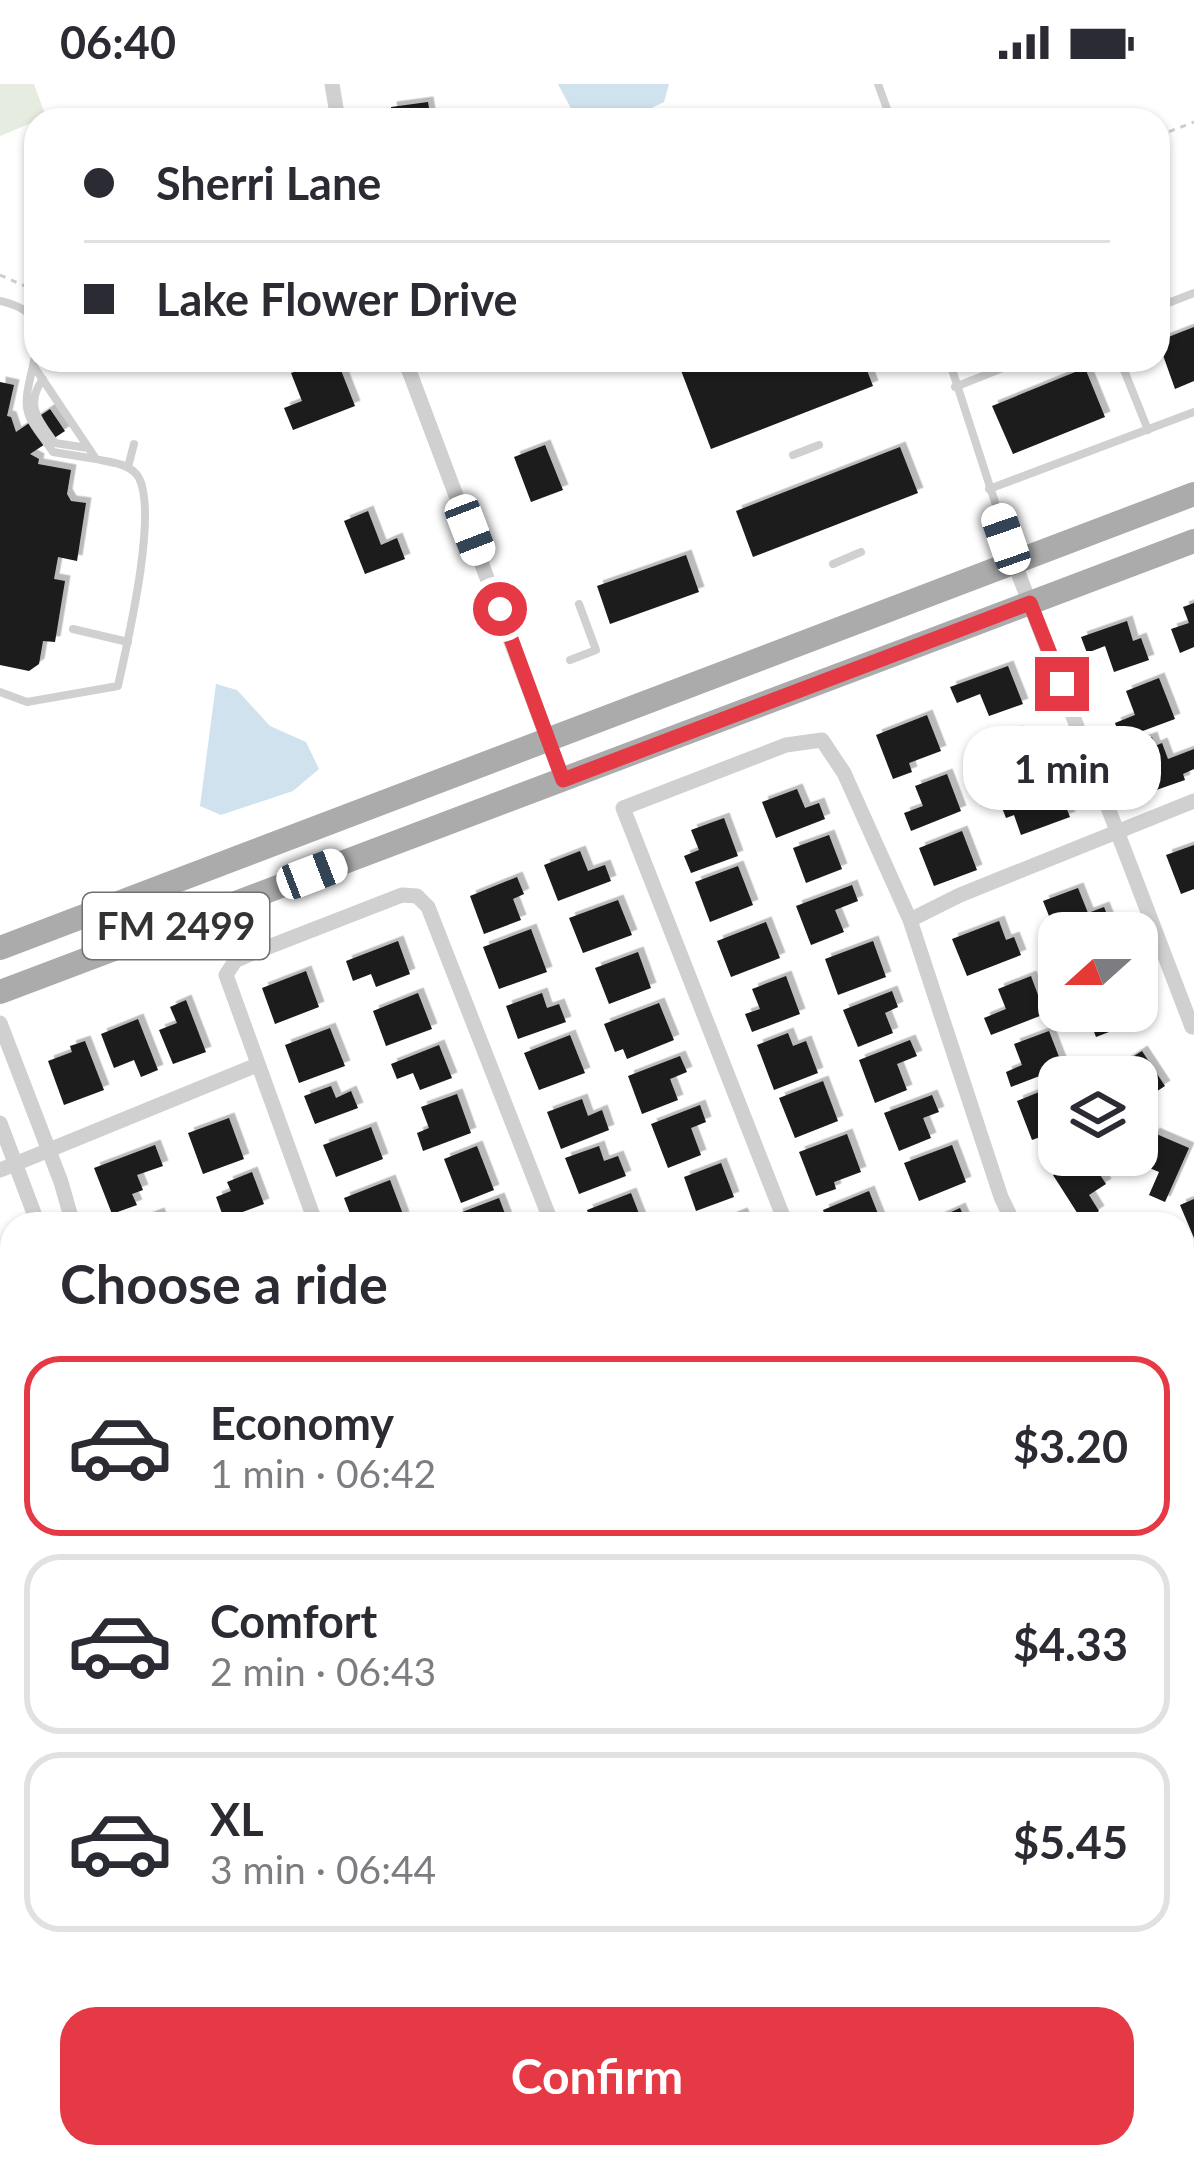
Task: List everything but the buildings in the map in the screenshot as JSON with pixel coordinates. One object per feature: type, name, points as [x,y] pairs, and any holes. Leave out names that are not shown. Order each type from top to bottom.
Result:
[{"type":"main road","name":"FM 2499","points":[[0,948],[1194,494]]},
{"type":"main road","name":"FM 2499","points":[[0,992],[1194,541]]},
{"type":"street","points":[[410,372],[563,780]]},
{"type":"street","points":[[1015,562],[1192,1027]]},
{"type":"street","points":[[781,1212],[623,808],[786,745],[822,740],[844,773],[910,920],[1008,1212]]},
{"type":"street","points":[[910,920],[960,895],[1194,801]]},
{"type":"street","points":[[312,1212],[226,975],[235,962],[402,895],[414,896],[428,907],[547,1212]]},
{"type":"street","points":[[0,1023],[69,1212]]},
{"type":"street","points":[[8,1168],[257,1065]]},
{"type":"street","points":[[0,1123],[8,1168],[32,1212]]},
{"type":"lane","points":[[0,692],[27,702],[118,686],[140,592],[143,497],[139,477],[128,466],[53,452],[24,407],[32,372]]},
{"type":"lane","points":[[38,372],[96,460]]},
{"type":"lane","points":[[952,372],[1015,562]]},
{"type":"lane","points":[[955,387],[993,372]]},
{"type":"lane","points":[[1125,372],[1148,430]]},
{"type":"lane","points":[[43,379],[35,390],[34,415],[55,443],[88,448]]},
{"type":"lane","points":[[989,489],[1194,412]]},
{"type":"lane","points":[[128,466],[134,444]]},
{"type":"lane","points":[[793,455],[819,445]]},
{"type":"lane","points":[[833,564],[861,552]]},
{"type":"lane","points":[[570,660],[596,650],[579,604]]},
{"type":"lane","points":[[73,629],[128,642]]},
{"type":"shaded area","points":[[0,84],[34,84],[43,108],[24,108],[24,126],[0,136]]},
{"type":"water","points":[[558,84],[669,84],[664,102],[651,108],[571,108]]},
{"type":"water","points":[[216,684],[237,690],[270,726],[306,742],[319,769],[293,791],[221,815],[200,806]]},
{"type":"route","points":[[500,609],[563,780],[1030,603],[1062,684]]}]
